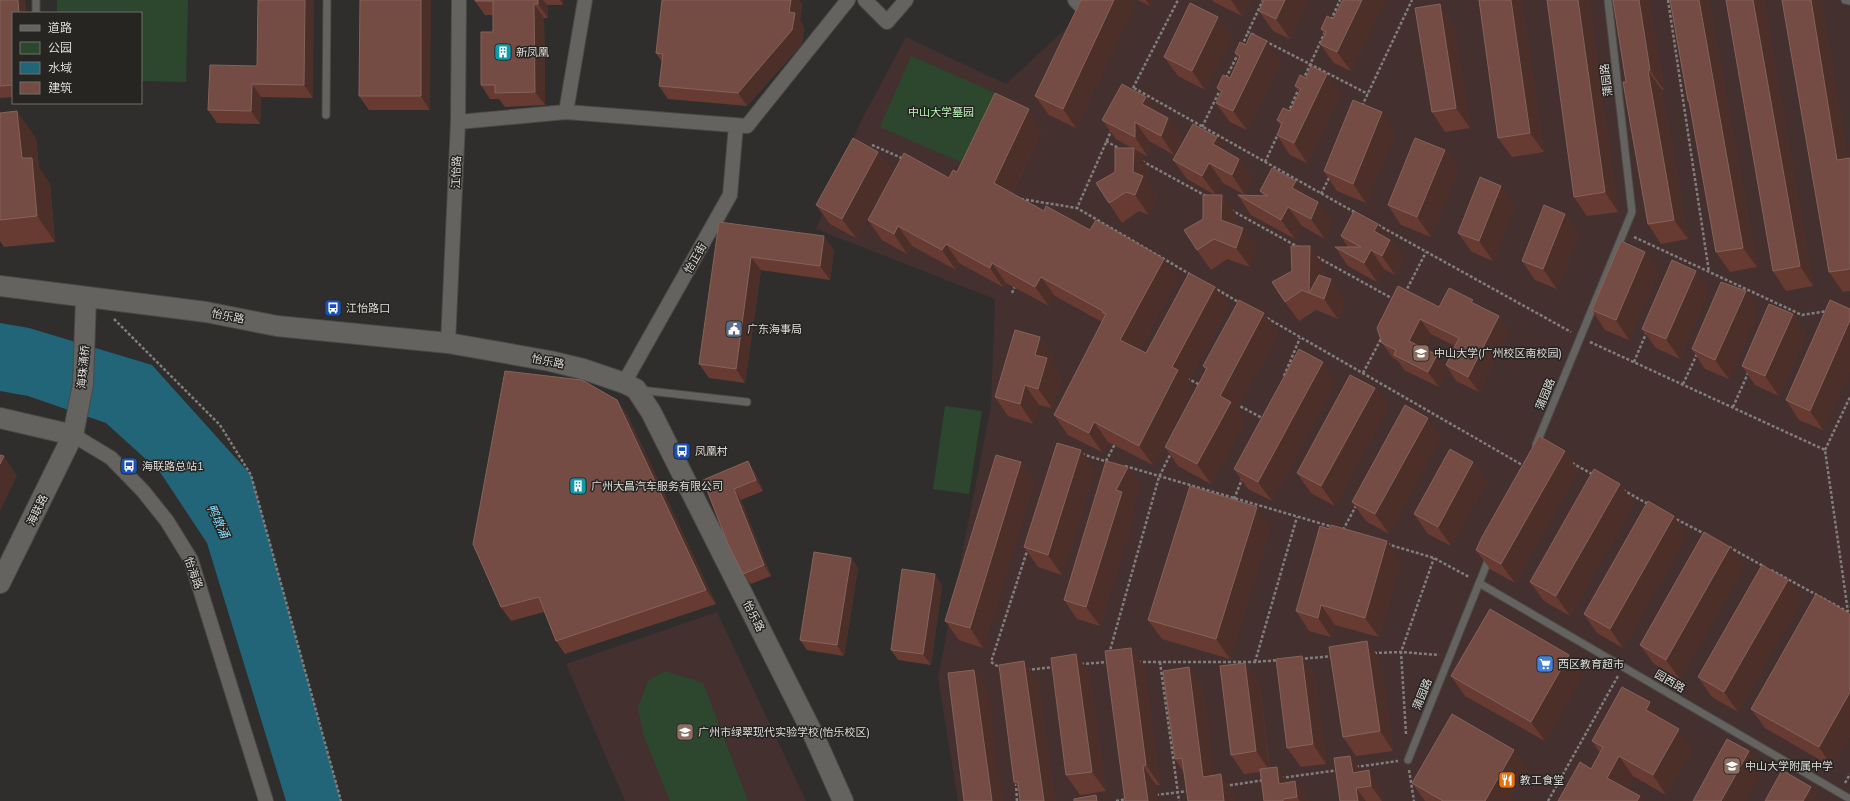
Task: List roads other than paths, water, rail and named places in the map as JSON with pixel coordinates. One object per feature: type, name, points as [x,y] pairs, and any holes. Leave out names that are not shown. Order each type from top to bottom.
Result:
[{"type":"street","name":"江怡路","points":[[448,343],[458,122],[458,0]]},
{"type":"street","points":[[566,112],[585,0]]},
{"type":"street","points":[[458,122],[566,112],[747,126],[848,0]]},
{"type":"street","points":[[865,0],[887,22],[906,0]]},
{"type":"street","points":[[1075,0],[1082,7],[1090,0]]},
{"type":"street","name":"怡正街","points":[[630,386],[730,196],[736,125]]},
{"type":"street","name":"怡乐路","points":[[0,286],[206,312],[277,326],[448,343],[550,361],[583,369],[630,386],[651,412],[814,736],[843,801]]},
{"type":"street","name":"海珠涌桥","points":[[73,435],[83,384],[90,298]]},
{"type":"street","name":"怡海路","points":[[0,418],[73,435],[111,458],[143,490],[167,521],[191,560],[266,801]]},
{"type":"street","name":"海联路","points":[[0,583],[73,435]]},
{"type":"lane","points":[[36,0],[36,12]]},
{"type":"lane","points":[[326,115],[327,0]]},
{"type":"lane","name":"蒲园路","points":[[1526,468],[1632,212],[1608,0]]},
{"type":"lane","points":[[1845,0],[1850,1]]},
{"type":"lane","points":[[630,386],[747,402]]},
{"type":"lane","name":"蒲园路","points":[[1408,760],[1493,547]]},
{"type":"lane","name":"园西路","points":[[1478,582],[1850,799]]},
{"type":"water","name":"鸭墩涌","points":[[0,323],[29,328],[152,365],[251,475],[341,801],[286,801],[207,543],[160,472],[106,423],[28,396],[0,391]]},
{"type":"place","name":"新凤凰","points":[[503,52]]},
{"type":"place","name":"江怡路口","points":[[333,308]]},
{"type":"place","name":"广东海事局","points":[[734,329]]},
{"type":"place","name":"中山大学(广州校区南校园)","points":[[1421,353]]},
{"type":"place","name":"凤凰村","points":[[682,451]]},
{"type":"place","name":"海联路总站1","points":[[129,466]]},
{"type":"place","name":"广州大昌汽车服务有限公司","points":[[578,486]]},
{"type":"place","name":"西区教育超市","points":[[1545,664]]},
{"type":"place","name":"广州市绿翠现代实验学校(怡乐校区)","points":[[685,732]]},
{"type":"place","name":"中山大学附属中学","points":[[1732,766]]},
{"type":"place","name":"教工食堂","points":[[1507,780]]},
{"type":"park label","name":"中山大学墓园","points":[[941,112]]}]
